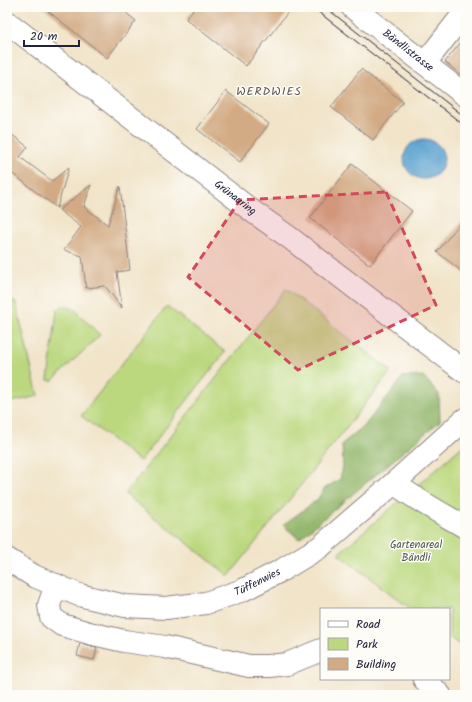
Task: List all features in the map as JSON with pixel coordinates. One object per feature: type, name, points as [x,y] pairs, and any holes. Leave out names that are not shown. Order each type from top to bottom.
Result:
[{"type":"street","name":"Bändlistrasse","points":[[352,7],[465,94]]},
{"type":"street","points":[[425,64],[465,12]]},
{"type":"street","name":"Grünauring","points":[[7,22],[252,211],[290,238],[465,372]]},
{"type":"street","name":"Tüffenwies","points":[[7,559],[34,576],[79,595],[125,606],[166,608],[206,603],[243,590],[282,570],[320,547],[465,419]]},
{"type":"street","points":[[394,483],[404,491],[465,527]]},
{"type":"street","points":[[56,585],[49,605],[51,617],[62,626],[89,633],[124,641],[165,647],[241,664],[259,666],[287,664],[320,650]]},
{"type":"street","points":[[425,680],[440,695]]},
{"type":"highlighted area","points":[[386,192],[436,305],[298,370],[188,277],[240,200]]},
{"type":"green space","points":[[286,289],[391,371],[229,576],[125,494]]},
{"type":"green space","points":[[7,298],[16,303],[38,396],[7,403]]},
{"type":"green space","points":[[64,306],[74,309],[100,335],[52,381],[48,380],[57,310]]},
{"type":"green space","points":[[167,306],[225,352],[140,461],[81,416]]},
{"type":"green space","points":[[423,376],[439,394],[440,421],[299,539],[283,525],[317,500],[324,489],[340,479],[343,466],[342,444],[365,425],[403,377]]},
{"type":"green space","name":"Gartenareal Bändli","points":[[465,444],[465,649],[450,638],[450,608],[410,608],[338,554]]},
{"type":"water","points":[[428,139],[435,142],[441,148],[444,159],[443,167],[435,176],[428,179],[420,179],[413,176],[405,167],[404,155],[407,148],[416,140]]},
{"type":"building","points":[[43,7],[119,7],[136,21],[107,58]]},
{"type":"building","points":[[195,7],[292,7],[246,66],[186,19]]},
{"type":"building","points":[[465,37],[465,78],[445,62]]},
{"type":"building","points":[[361,69],[403,102],[373,140],[331,107]]},
{"type":"building","points":[[226,91],[269,124],[240,162],[197,129]]},
{"type":"building","points":[[7,131],[28,147],[20,157],[52,181],[69,167],[57,208],[9,171],[7,174]]},
{"type":"building","points":[[352,164],[412,211],[370,265],[310,218]]},
{"type":"building","points":[[91,185],[84,207],[108,225],[120,186],[130,270],[117,272],[122,308],[105,286],[86,288],[82,256],[64,250],[81,227],[59,210]]},
{"type":"building","points":[[465,217],[465,274],[437,252]]},
{"type":"building","points":[[80,643],[97,648],[94,660],[77,656]]},
{"type":"tram line","points":[[312,7],[465,126]]},
{"type":"tram line","points":[[325,7],[465,117]]},
{"type":"district","name":"WERDWIES","points":[[269,91]]}]
